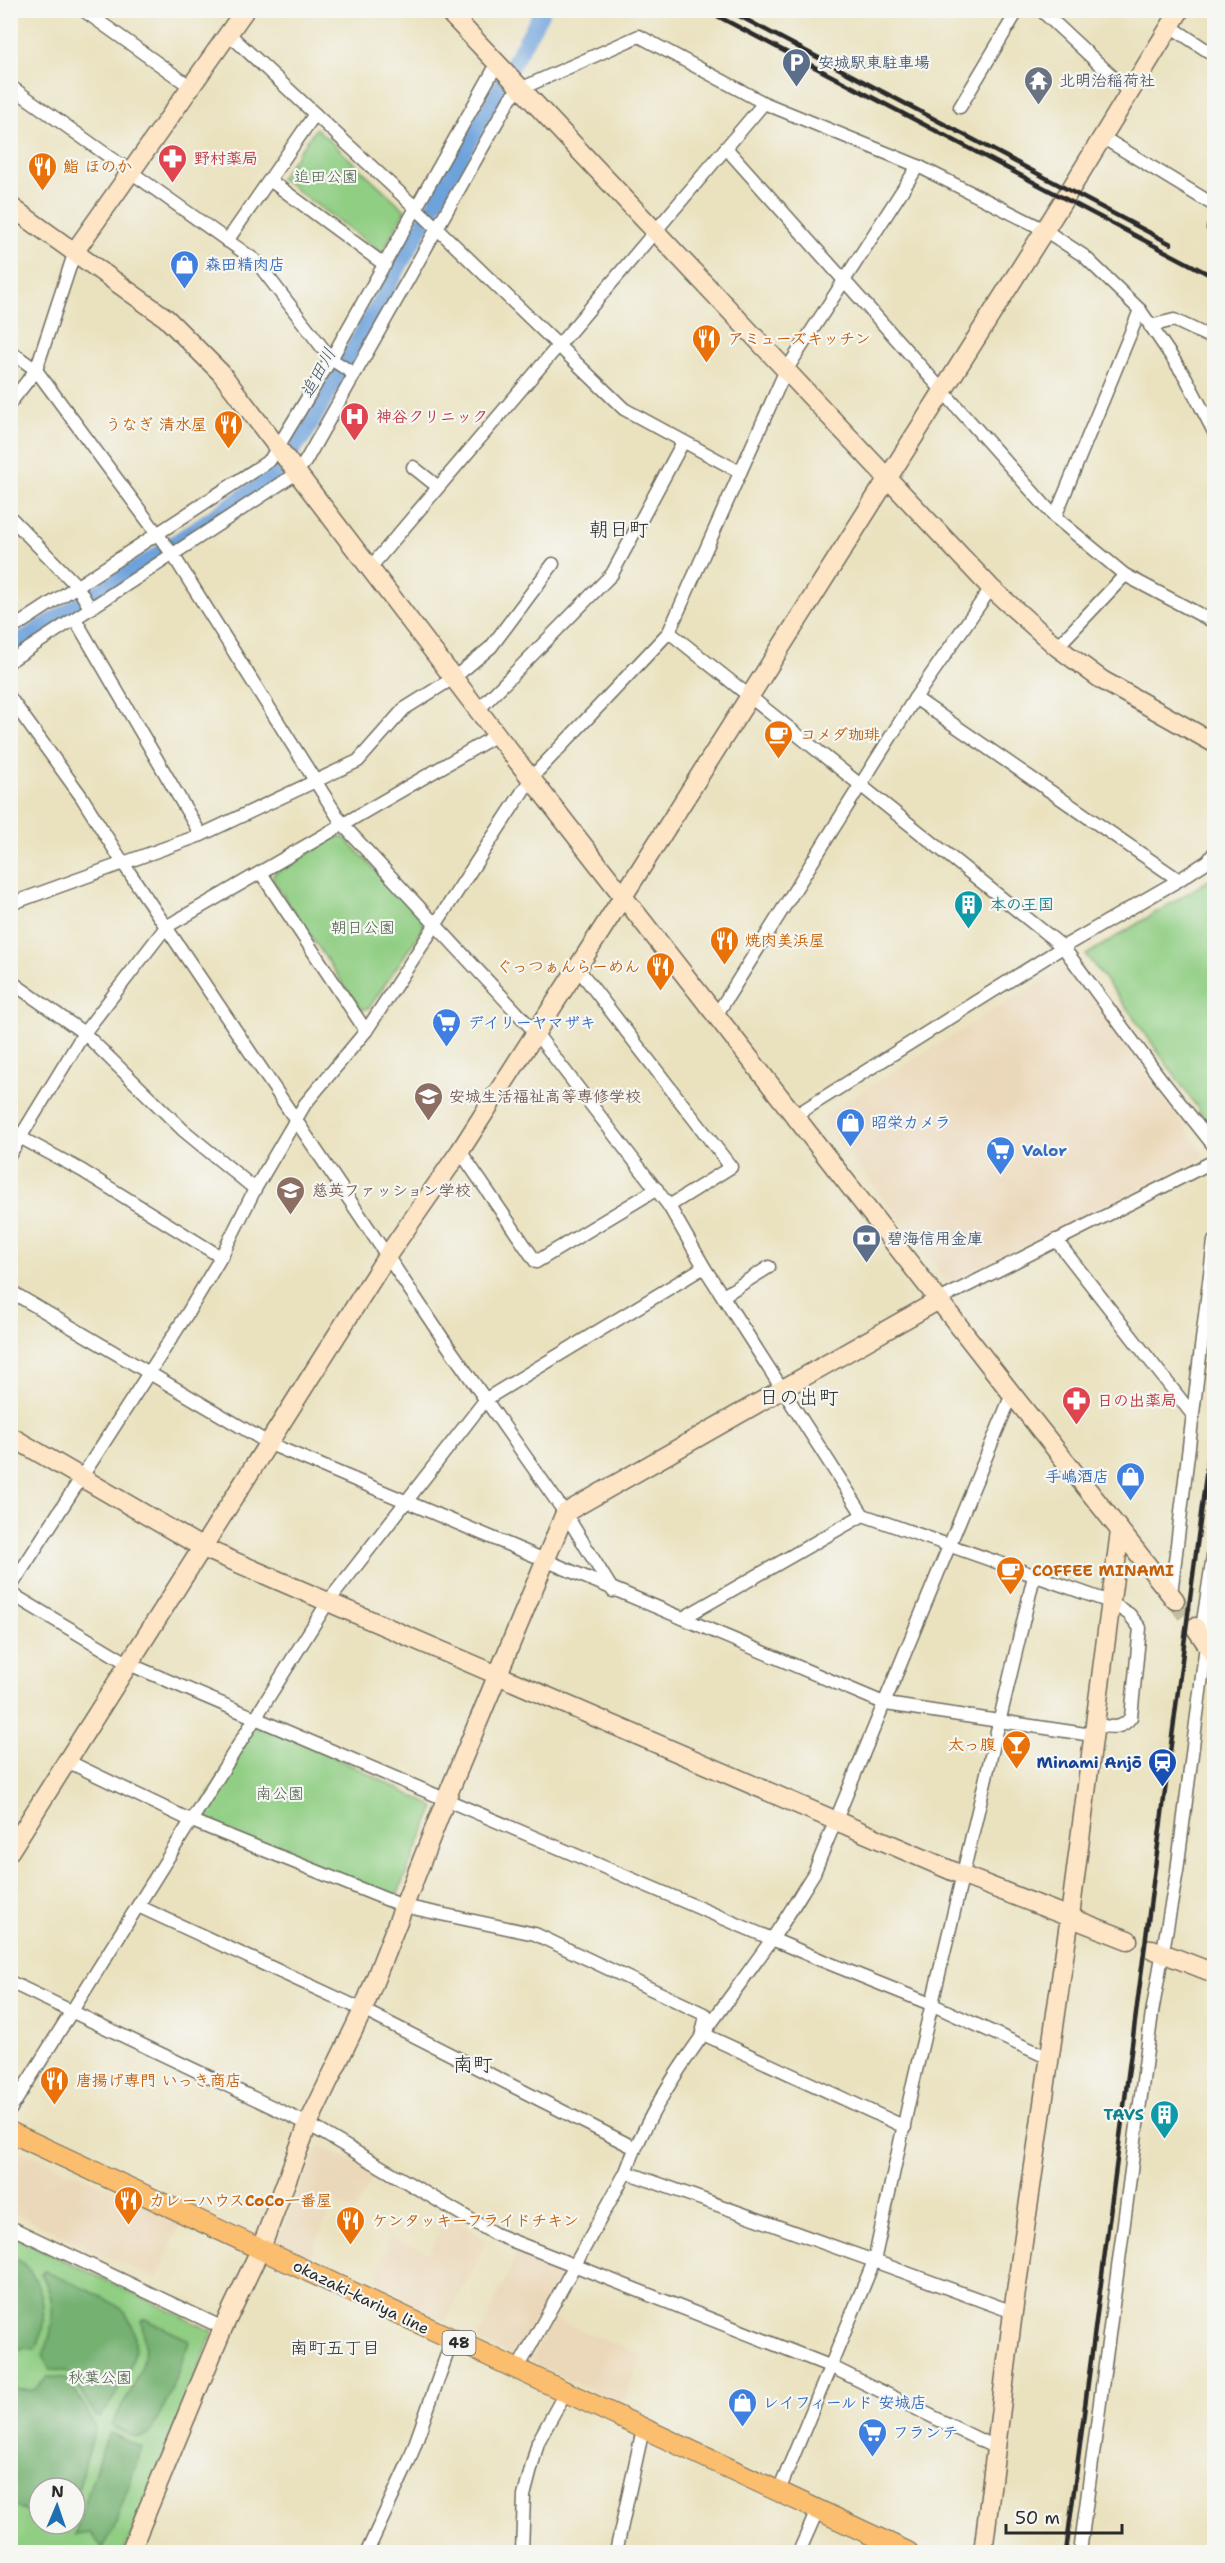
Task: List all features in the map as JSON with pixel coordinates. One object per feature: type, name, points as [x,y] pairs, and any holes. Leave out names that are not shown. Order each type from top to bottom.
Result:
[{"type":"main road","name":"okazaki-kariya line","points":[[10,2132],[908,2553]]},
{"type":"street","points":[[83,10],[191,87]]},
{"type":"street","points":[[10,403],[36,370],[75,251],[245,10]]},
{"type":"street","points":[[447,10],[655,229],[785,372],[888,477],[991,588],[1057,647],[1102,680],[1215,743]]},
{"type":"street","points":[[960,107],[1018,10]]},
{"type":"street","points":[[1041,10],[1129,92]]},
{"type":"street","points":[[10,1851],[387,1256],[460,1151],[576,966],[624,895],[1175,18],[1215,55]]},
{"type":"street","points":[[229,34],[417,209],[436,230],[624,409],[740,472]]},
{"type":"street","points":[[10,661],[295,474],[305,462],[511,97],[520,89],[639,36],[764,103],[918,166],[1043,229],[1084,256],[1140,310],[1186,378],[1214,431]]},
{"type":"street","points":[[10,630],[270,460],[279,449],[385,265],[497,64]]},
{"type":"street","points":[[10,86],[129,173],[256,261],[331,359],[354,374]]},
{"type":"street","points":[[369,569],[764,103]]},
{"type":"street","points":[[227,241],[271,181],[315,114]]},
{"type":"street","points":[[1102,136],[1215,205]]},
{"type":"street","points":[[726,148],[1055,517],[1125,575],[1215,622]]},
{"type":"street","points":[[10,1588],[80,1477],[150,1373],[221,1257],[255,1189],[305,1104],[366,1031],[532,777],[669,632],[785,372],[918,166]]},
{"type":"street","points":[[271,181],[385,265]]},
{"type":"street","points":[[10,206],[166,318],[221,373],[279,449],[295,474],[455,677],[497,735],[796,1115],[1012,1395],[1173,1597]]},
{"type":"street","points":[[1055,517],[1140,310]]},
{"type":"street","points":[[1150,326],[1174,320],[1215,339]]},
{"type":"street","points":[[10,351],[36,370],[173,555],[343,825],[535,1032],[669,1206],[723,1296],[863,1515],[1110,1602],[1129,1614],[1140,1628],[1131,1717],[1125,1725],[1118,1728],[1093,1730],[998,1720],[886,1704],[613,1591],[270,1444],[10,1291]]},
{"type":"street","points":[[479,709],[612,574],[683,442]]},
{"type":"street","points":[[413,467],[437,486]]},
{"type":"street","points":[[10,517],[77,586],[90,608]]},
{"type":"street","points":[[10,904],[201,835],[314,779],[358,761],[404,709],[455,677],[491,647],[553,564]]},
{"type":"street","points":[[1057,647],[1125,575]]},
{"type":"street","points":[[717,1014],[915,699],[991,588]]},
{"type":"street","points":[[75,618],[201,835]]},
{"type":"street","points":[[669,632],[1063,947],[1160,1078],[1215,1146]]},
{"type":"street","points":[[10,698],[81,796],[123,863],[387,1256],[565,1513],[613,1591]]},
{"type":"street","points":[[915,699],[1179,880]]},
{"type":"street","points":[[10,1154],[15,1134],[84,1033],[166,927],[497,735]]},
{"type":"street","points":[[796,1115],[1063,947],[1179,880],[1208,861],[1215,852]]},
{"type":"street","points":[[261,873],[366,1031]]},
{"type":"street","points":[[576,966],[731,1167],[669,1206]]},
{"type":"street","points":[[10,981],[84,1033],[183,1130],[255,1189]]},
{"type":"street","points":[[15,1134],[81,1170],[221,1257]]},
{"type":"street","points":[[460,1151],[536,1262],[657,1190]]},
{"type":"street","points":[[130,2553],[223,2328],[261,2248],[308,2124],[363,2010],[446,1799],[543,1561],[565,1513],[939,1300],[1215,1161]]},
{"type":"street","points":[[1056,1240],[1192,1414]]},
{"type":"street","points":[[1173,1597],[1192,1414],[1215,1241]]},
{"type":"street","points":[[10,2110],[328,1602],[486,1399],[705,1267]]},
{"type":"street","points":[[723,1296],[768,1267]]},
{"type":"street","points":[[517,2370],[626,2172],[634,2148],[703,2034],[772,1939],[814,1874],[886,1704],[948,1546],[967,1509],[1012,1395]]},
{"type":"street","points":[[10,1436],[203,1548],[964,1876],[1128,1940]]},
{"type":"street","points":[[682,1618],[863,1515]]},
{"type":"street","points":[[983,2553],[998,2449],[1013,2312],[1070,1916],[1120,1531]]},
{"type":"street","points":[[1080,2553],[1152,2013],[1157,1951],[1177,1871],[1215,1549]]},
{"type":"street","points":[[778,2493],[874,2261],[998,1720],[1034,1576]]},
{"type":"street","points":[[10,1593],[129,1664],[772,1939],[933,2005],[1049,2058]]},
{"type":"street","points":[[68,1761],[192,1821],[403,1906],[535,1934],[706,2015],[703,2034]]},
{"type":"street","points":[[138,1906],[363,2010],[634,2148]]},
{"type":"street","points":[[1157,1951],[1215,1973]]},
{"type":"street","points":[[10,1982],[308,2124],[495,2234],[832,2367],[998,2449]]},
{"type":"street","points":[[703,2034],[905,2127]]},
{"type":"street","points":[[626,2172],[1013,2312]]},
{"type":"street","points":[[10,2227],[223,2328]]},
{"type":"street","points":[[367,2553],[409,2461],[452,2340]]},
{"type":"street","points":[[522,2553],[524,2496],[538,2442],[566,2391]]},
{"type":"street","points":[[616,2553],[644,2429]]},
{"type":"street","points":[[799,2553],[817,2511]]},
{"type":"shaded area","points":[[1067,965],[1205,1156],[948,1283],[821,1117]]},
{"type":"shaded area","points":[[319,2145],[375,2173],[354,2212],[334,2202],[308,2261],[277,2242]]},
{"type":"shaded area","points":[[11,2147],[128,2196],[181,2222],[156,2279],[11,2212]]},
{"type":"shaded area","points":[[446,2213],[487,2240],[446,2321],[374,2288],[390,2237],[430,2253]]},
{"type":"shaded area","points":[[517,2253],[564,2268],[517,2358],[478,2340]]},
{"type":"shaded area","points":[[552,2318],[642,2355],[622,2405],[531,2362]]},
{"type":"green space","name":"追田公園","points":[[316,128],[405,210],[382,253],[280,178]]},
{"type":"green space","name":"朝日公園","points":[[335,837],[344,837],[422,919],[423,928],[369,1008],[361,1010],[272,879],[274,873]]},
{"type":"green space","points":[[1214,877],[1214,1125],[1210,1126],[1130,1012],[1086,955]]},
{"type":"green space","name":"南公園","points":[[256,1718],[435,1807],[396,1897],[192,1821]]},
{"type":"green space","name":"秋葉公園","points":[[11,2235],[213,2331],[124,2552],[11,2552]]},
{"type":"green space","points":[[11,2255],[31,2273],[38,2285],[42,2297],[43,2323],[36,2349],[22,2348],[11,2354]]},
{"type":"green space","points":[[44,2271],[110,2302],[125,2313],[132,2326],[135,2340],[130,2368],[100,2417],[96,2416],[69,2372],[49,2369],[43,2355],[52,2325],[50,2294],[41,2274]]},
{"type":"green space","points":[[145,2319],[189,2342],[168,2398],[149,2435],[139,2437],[123,2432],[114,2427],[113,2423],[134,2386],[143,2363],[145,2350],[141,2321]]},
{"type":"green space","points":[[48,2377],[66,2378],[86,2408],[95,2430],[82,2476],[27,2476],[27,2511],[11,2506],[11,2383],[18,2390],[34,2390]]},
{"type":"green space","points":[[110,2433],[142,2448],[113,2530],[103,2548],[90,2533],[87,2533],[87,2497],[103,2446]]},
{"type":"waterway","name":"追田川","points":[[10,647],[148,561],[273,476],[306,433],[543,10]]},
{"type":"tunnel","points":[[1175,1600],[1195,1627]]},
{"type":"railway","points":[[706,10],[1214,277]]},
{"type":"railway","points":[[728,10],[1171,244]]},
{"type":"railway","points":[[1066,2552],[1214,1414]]},
{"type":"place","name":"安城駅東駐車場","points":[[797,88]]},
{"type":"place","name":"北明治稲荷社","points":[[1038,106]]},
{"type":"place","name":"野村薬局","points":[[173,184]]},
{"type":"place","name":"鮨 ほのか","points":[[42,192]]},
{"type":"place","name":"森田精肉店","points":[[184,290]]},
{"type":"place","name":"アミューズキッチン","points":[[707,364]]},
{"type":"place","name":"神谷クリニック","points":[[355,442]]},
{"type":"place","name":"うなぎ 清水屋","points":[[228,450]]},
{"type":"place","name":"コメダ珈琲","points":[[779,760]]},
{"type":"place","name":"本の王国","points":[[969,930]]},
{"type":"place","name":"焼肉美浜屋","points":[[724,966]]},
{"type":"place","name":"ぐっつぁんらーめん","points":[[661,992]]},
{"type":"place","name":"デイリーヤマザキ","points":[[447,1048]]},
{"type":"place","name":"安城生活福祉高等専修学校","points":[[428,1122]]},
{"type":"place","name":"昭栄カメラ","points":[[850,1148]]},
{"type":"place","name":"Valor","points":[[1001,1176]]},
{"type":"place","name":"慈英ファッション学校","points":[[291,1216]]},
{"type":"place","name":"碧海信用金庫","points":[[866,1264]]},
{"type":"place","name":"日の出薬局","points":[[1076,1426]]},
{"type":"place","name":"手嶋酒店","points":[[1130,1502]]},
{"type":"place","name":"COFFEE MINAMI","points":[[1011,1596]]},
{"type":"place","name":"太っ腹","points":[[1017,1770]]},
{"type":"place","name":"Minami Anjō","points":[[1163,1788]]},
{"type":"place","name":"唐揚げ専門 いっき商店","points":[[55,2106]]},
{"type":"place","name":"TAVS","points":[[1165,2140]]},
{"type":"place","name":"カレーハウスCoCo一番屋","points":[[128,2226]]},
{"type":"place","name":"ケンタッキーフライドチキン","points":[[351,2246]]},
{"type":"place","name":"レイフィールド 安城店","points":[[742,2428]]},
{"type":"place","name":"フランテ","points":[[872,2458]]},
{"type":"district","name":"朝日町","points":[[619,529]]},
{"type":"district","name":"日の出町","points":[[799,1397]]},
{"type":"district","name":"南町","points":[[473,2064]]},
{"type":"district","name":"南町五丁目","points":[[335,2348]]}]
